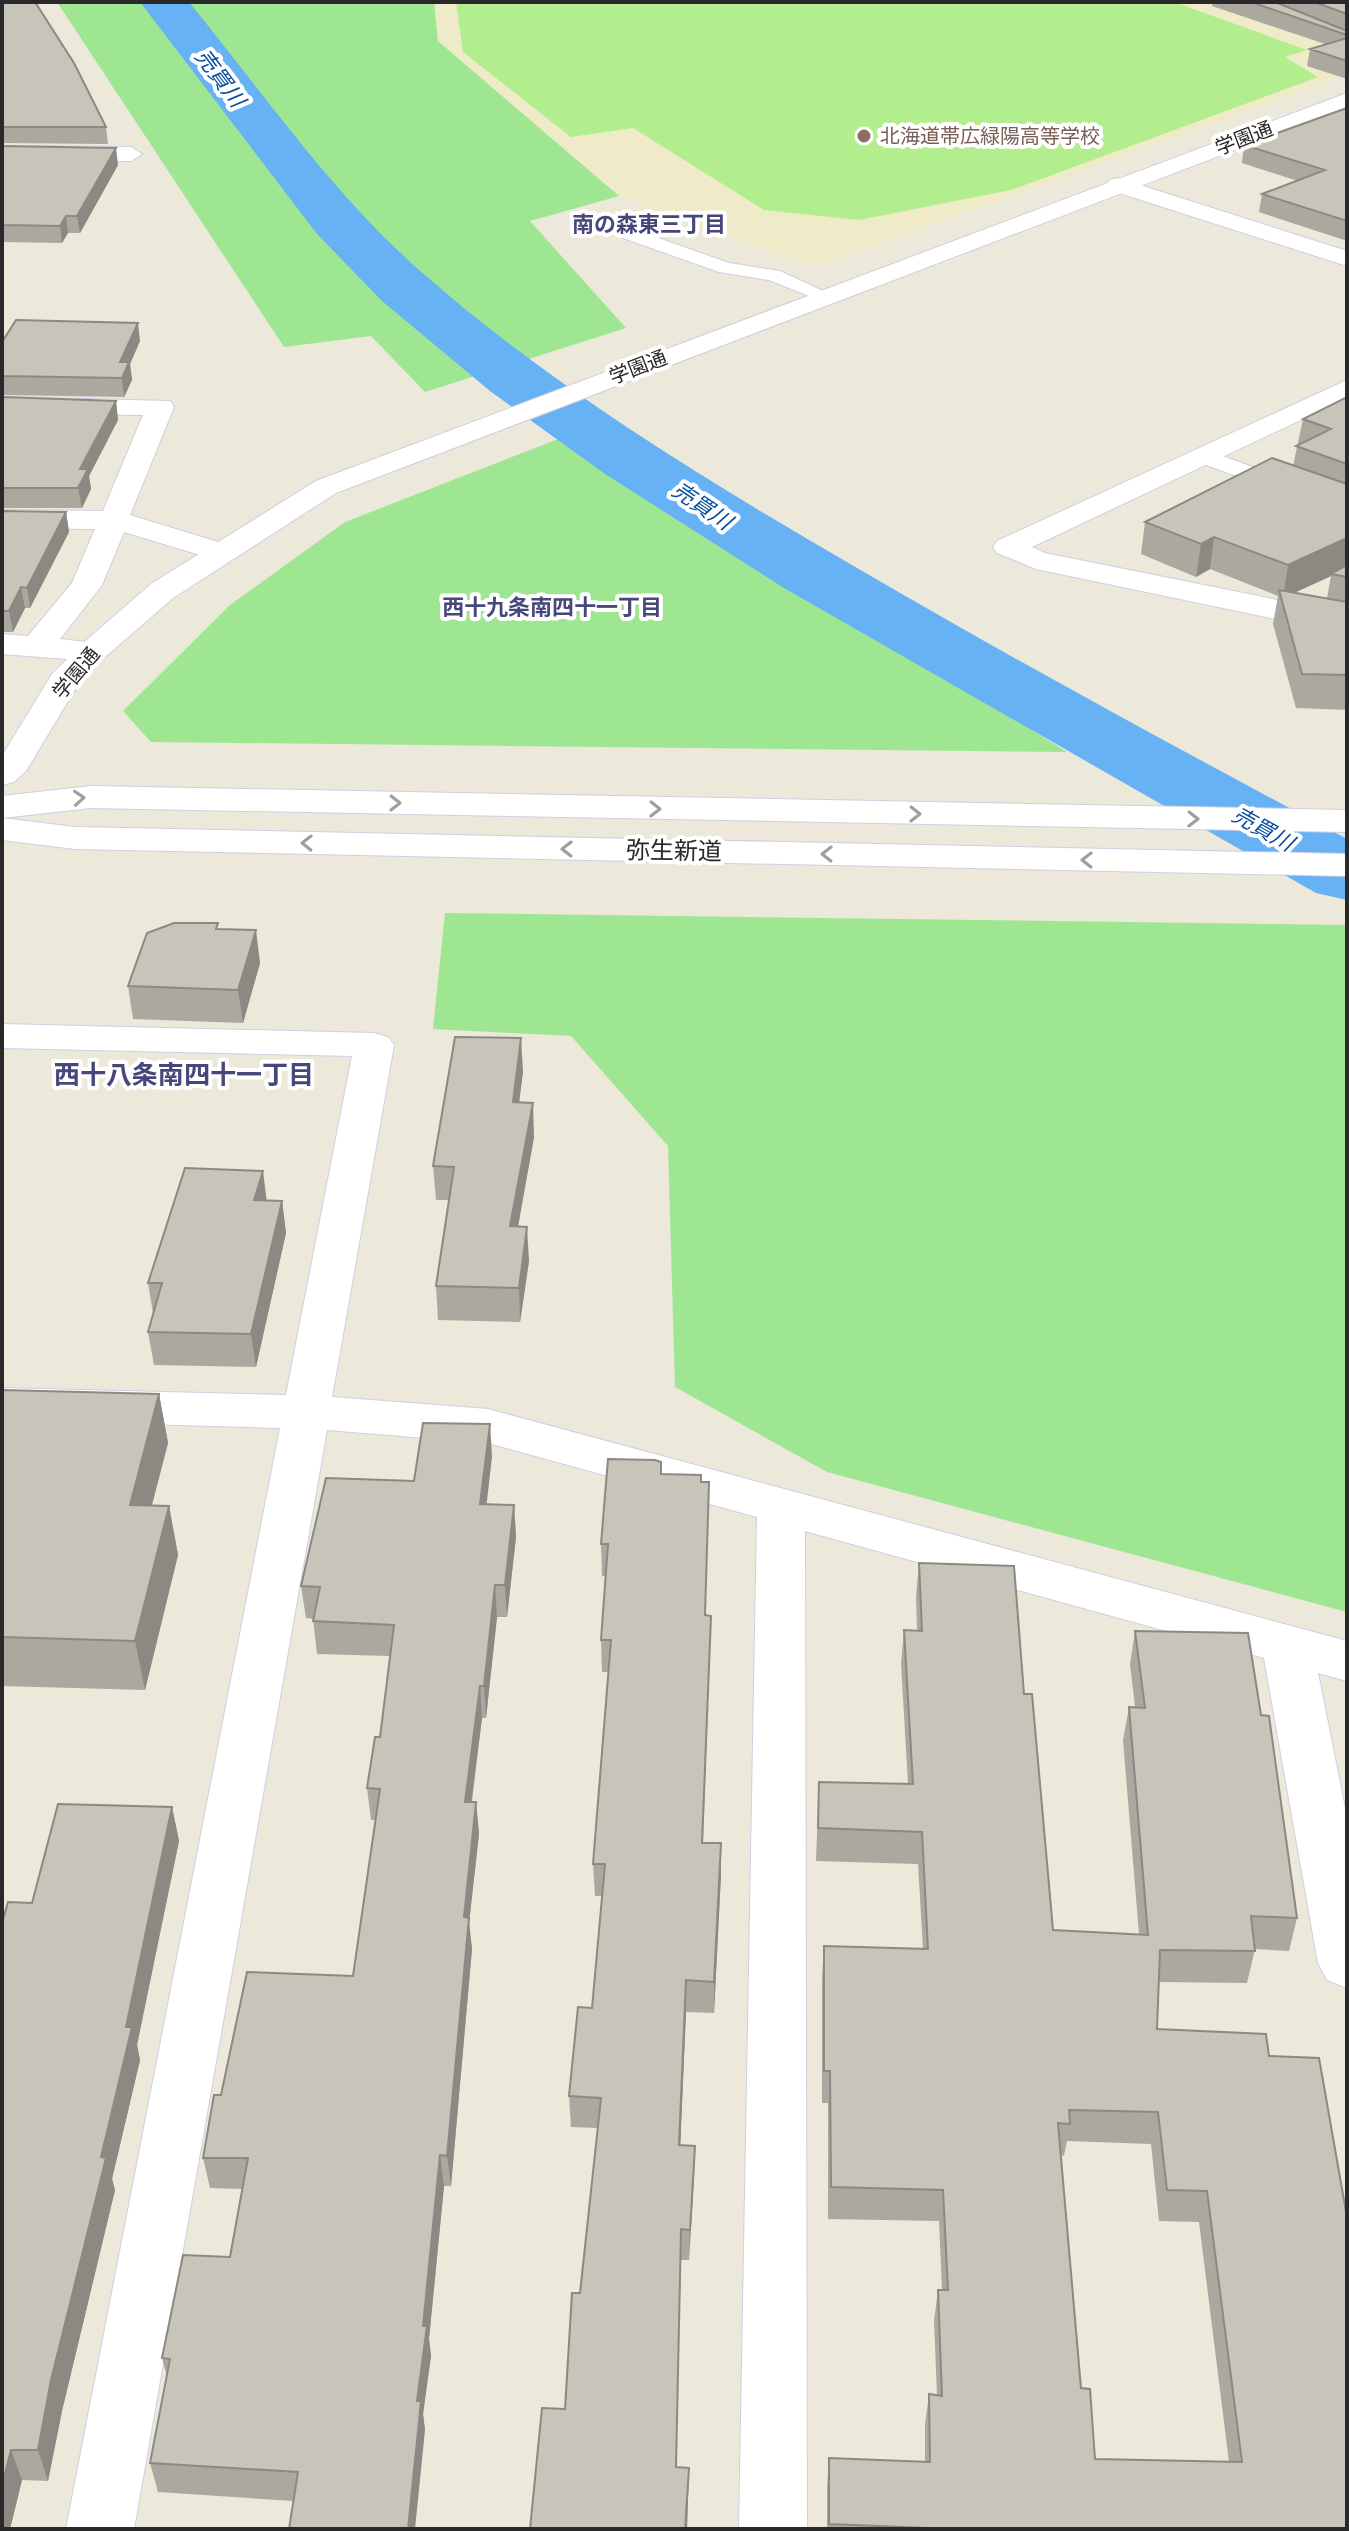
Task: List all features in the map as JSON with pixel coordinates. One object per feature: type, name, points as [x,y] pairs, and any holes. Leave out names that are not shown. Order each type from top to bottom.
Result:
[{"type":"street","name":"学園通","points":[[10,827],[8,770],[64,681],[93,651],[162,591],[326,487],[1347,99]]},
{"type":"street","points":[[2,139],[2,153],[131,154]]},
{"type":"street","points":[[1118,185],[1347,259]]},
{"type":"street","points":[[1317,249],[1347,236]]},
{"type":"street","points":[[1340,397],[1203,456],[1008,547],[1036,560],[1284,614],[1347,624]]},
{"type":"street","points":[[2,405],[160,407],[87,585],[38,645]]},
{"type":"street","points":[[2,519],[114,520],[220,552]]},
{"type":"street","points":[[1284,614],[1322,593]]},
{"type":"street","points":[[2,644],[93,651]]},
{"type":"street","name":"弥生新道","points":[[10,827],[91,797],[1347,821]]},
{"type":"street","name":"弥生新道","points":[[10,827],[107,839],[1347,865]]},
{"type":"street","points":[[2,1036],[374,1045],[309,1412],[100,2529]]},
{"type":"street","points":[[2,1404],[309,1412],[488,1426],[1347,1661]]},
{"type":"street","points":[[773,2529],[781,1507]]},
{"type":"street","points":[[1287,1644],[1347,1963]]},
{"type":"lane","points":[[630,234],[726,268],[773,275],[824,296]]},
{"type":"lane","points":[[1203,456],[1347,509]]},
{"type":"shaded area","name":"北海道帯広緑陽高等学校","points":[[434,2],[1347,2],[1347,75],[814,267],[619,196],[437,41]]},
{"type":"green space","points":[[57,2],[434,2],[438,41],[619,196],[530,221],[626,328],[425,392],[371,336],[284,347]]},
{"type":"green space","name":"北海道帯広緑陽高等学校","points":[[456,2],[1174,2],[1307,50],[1285,57],[1318,77],[1011,190],[859,220],[764,210],[633,128],[571,137],[463,52]]},
{"type":"green space","points":[[561,438],[1067,752],[151,742],[123,711],[230,605],[345,522]]},
{"type":"green space","points":[[445,913],[1347,925],[1347,1612],[827,1472],[675,1387],[668,1146],[571,1036],[433,1029]]},
{"type":"building","points":[[2,2],[35,2],[74,63],[106,127],[2,127]]},
{"type":"building","points":[[1251,2],[1275,2],[1347,31],[1347,35]]},
{"type":"building","points":[[1314,2],[1347,2],[1347,14]]},
{"type":"building","points":[[1347,38],[1347,61],[1310,49]]},
{"type":"building","points":[[1347,108],[1347,221],[1262,194],[1325,170],[1244,145]]},
{"type":"building","points":[[2,146],[116,148],[77,216],[66,216],[60,226],[2,225]]},
{"type":"building","points":[[16,320],[138,323],[120,362],[129,362],[122,378],[2,376],[2,339]]},
{"type":"building","points":[[2,397],[116,401],[80,469],[88,469],[78,488],[2,488]]},
{"type":"building","points":[[1347,397],[1347,464],[1296,446],[1331,429],[1303,419]]},
{"type":"building","points":[[1272,458],[1347,484],[1347,538],[1288,565],[1214,537],[1201,544],[1145,522]]},
{"type":"building","points":[[2,511],[66,512],[27,588],[21,587],[9,611],[2,611]]},
{"type":"building","points":[[1347,565],[1347,577],[1331,574]]},
{"type":"building","points":[[1279,590],[1347,602],[1347,675],[1302,674]]},
{"type":"building","points":[[174,923],[218,923],[216,929],[256,930],[238,990],[128,986],[147,933]]},
{"type":"building","points":[[455,1037],[521,1038],[513,1102],[533,1103],[510,1226],[527,1227],[519,1288],[436,1286],[454,1167],[433,1166]]},
{"type":"building","points":[[185,1168],[263,1171],[254,1200],[282,1201],[251,1334],[148,1332],[162,1283],[148,1283]]},
{"type":"building","points":[[2,1390],[159,1394],[130,1505],[169,1506],[135,1641],[2,1637]]},
{"type":"building","points":[[423,1423],[490,1424],[480,1504],[514,1505],[505,1585],[495,1585],[484,1686],[480,1686],[465,1802],[476,1802],[464,1917],[469,1918],[447,2156],[440,2155],[408,2529],[289,2529],[298,2472],[150,2463],[170,2359],[162,2358],[183,2255],[230,2257],[248,2158],[203,2158],[214,2095],[221,2095],[247,1972],[353,1976],[380,1789],[367,1788],[375,1737],[380,1737],[394,1625],[313,1621],[320,1587],[301,1586],[326,1478],[414,1481]]},
{"type":"building","points":[[608,1459],[655,1460],[661,1462],[661,1474],[701,1475],[701,1482],[709,1482],[705,1615],[711,1616],[702,1843],[721,1843],[714,1982],[686,1980],[679,2145],[695,2146],[690,2230],[681,2229],[676,2467],[689,2468],[685,2529],[530,2529],[542,2408],[565,2409],[572,2293],[580,2293],[601,2098],[569,2096],[578,2007],[592,2008],[605,1864],[593,1864],[611,1640],[601,1640],[608,1544],[601,1544]]},
{"type":"building","points":[[919,1563],[1014,1566],[1024,1694],[1032,1694],[1053,1930],[1148,1935],[1129,1707],[1145,1708],[1135,1631],[1248,1633],[1261,1715],[1269,1716],[1297,1918],[1251,1916],[1255,1951],[1160,1950],[1157,2029],[1266,2034],[1269,2056],[1319,2058],[1347,2217],[1347,2529],[953,2529],[829,2524],[829,2458],[930,2462],[929,2394],[942,2396],[938,2290],[948,2290],[943,2190],[831,2187],[830,2071],[824,2071],[824,1946],[928,1949],[922,1832],[818,1828],[819,1782],[913,1784],[904,1630],[922,1631]],"holes":[[[1069,2110],[1158,2112],[1167,2190],[1207,2191],[1242,2462],[1095,2459],[1090,2389],[1081,2388],[1058,2123],[1070,2124]]]},
{"type":"building","points":[[58,1804],[172,1807],[126,2027],[132,2027],[101,2157],[106,2158],[51,2380],[38,2450],[11,2450],[2,2485],[2,1923],[8,1902],[32,1903]]},
{"type":"waterway","name":"売買川","points":[[164,2],[307,186],[369,256],[457,334],[513,377],[629,459],[810,572],[1048,709],[1347,874]]},
{"type":"place","name":"北海道帯広緑陽高等学校","points":[[864,136]]},
{"type":"district","name":"南の森東三丁目","points":[[649,224]]},
{"type":"district","name":"西十九条南四十一丁目","points":[[552,607]]},
{"type":"district","name":"西十八条南四十一丁目","points":[[184,1075]]}]
